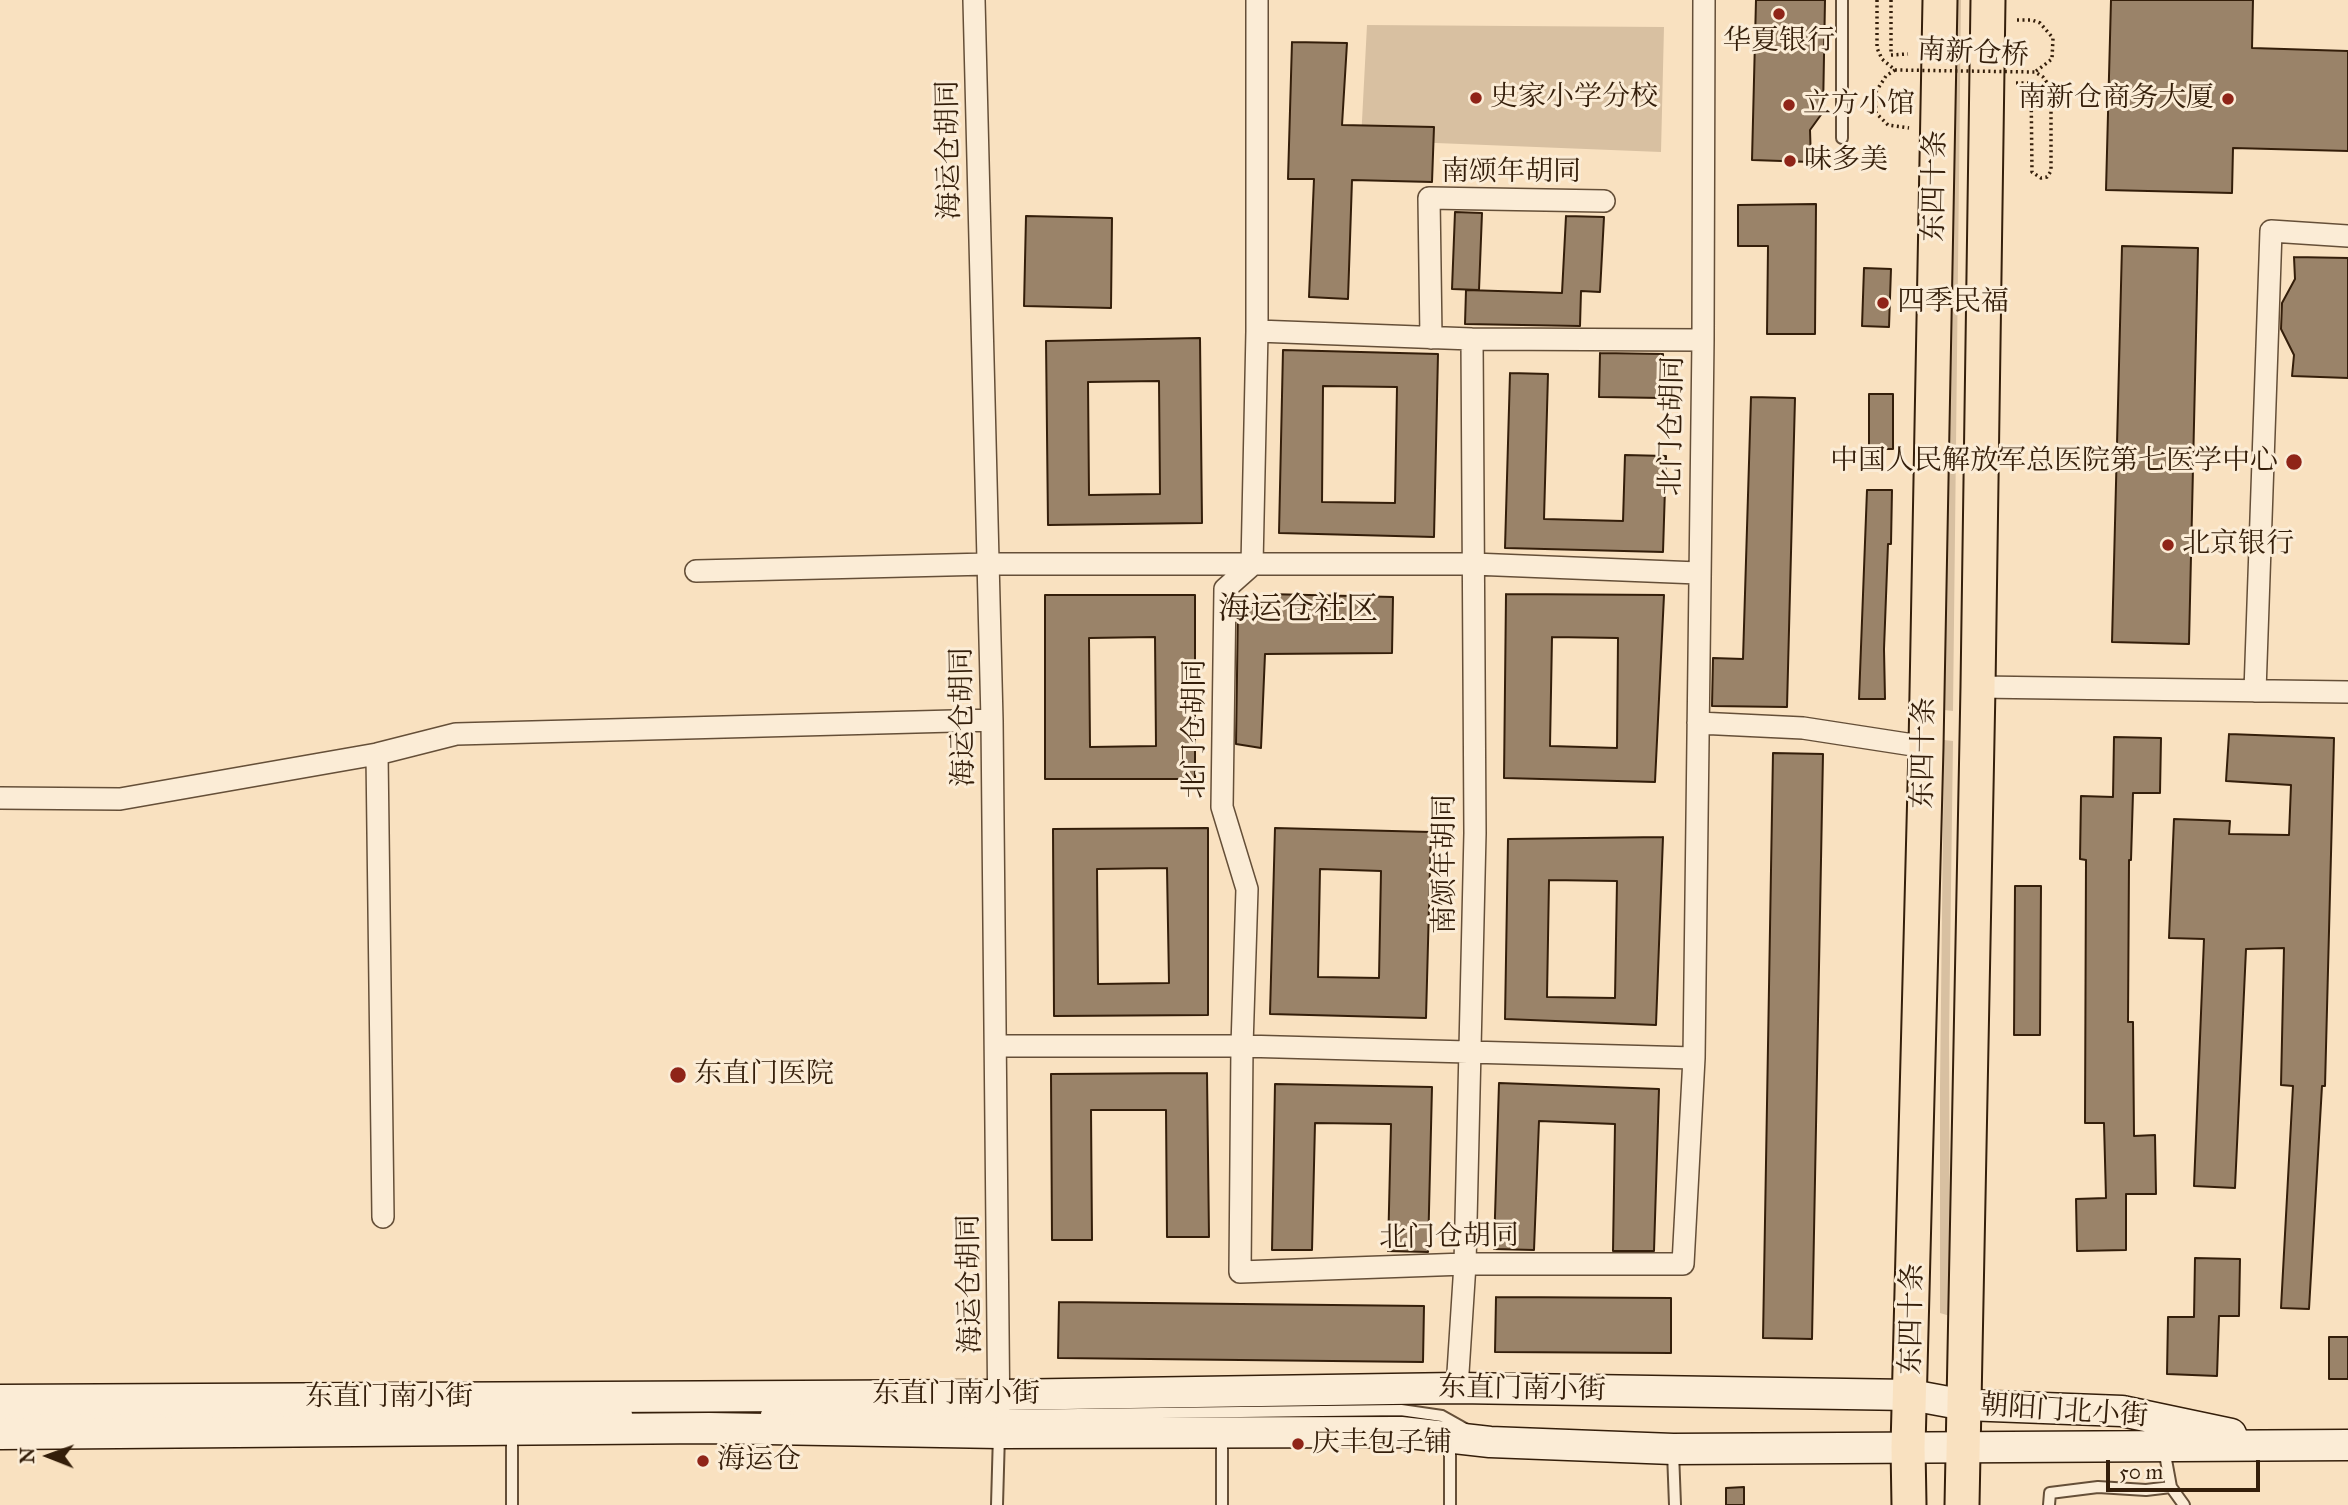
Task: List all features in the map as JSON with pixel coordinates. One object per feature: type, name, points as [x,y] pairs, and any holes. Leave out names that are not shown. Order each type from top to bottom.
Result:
[{"type":"main road","name":"东四十条","points":[[1909,1505],[1908,1447],[1926,747],[1940,0]]},
{"type":"main road","name":"东四十条","points":[[1962,1505],[1978,687],[1987,0]]},
{"type":"main road","name":"东直门南小街","points":[[0,1434],[709,1429],[1457,1388],[1911,1395],[1965,1405]]},
{"type":"main road","name":"东直门南小街","points":[[0,1400],[1000,1415],[1222,1431],[1401,1432],[1490,1442],[1673,1449],[1908,1447]]},
{"type":"main road","name":"朝阳门北小街","points":[[1965,1405],[2122,1410],[2286,1446]]},
{"type":"main road","name":"朝阳门北小街","points":[[1908,1447],[2348,1445]]},
{"type":"street","name":"海运仓胡同","points":[[974,0],[992,720],[1000,1415]]},
{"type":"street","points":[[1252,565],[1257,331],[1257,0]]},
{"type":"street","name":"北门仓胡同","points":[[1252,565],[1225,589],[1223,807],[1247,889],[1242,1046],[1240,1272],[1465,1265],[1683,1264],[1693,1058],[1703,340],[1704,0]]},
{"type":"street","name":"南颂年胡同","points":[[1431,338],[1429,198],[1604,201]]},
{"type":"street","points":[[2255,691],[2271,231],[2348,236]]},
{"type":"street","points":[[1257,331],[1472,339],[1703,340]]},
{"type":"street","name":"南颂年胡同","points":[[1457,1388],[1465,1265],[1472,1054],[1475,832],[1472,339]]},
{"type":"street","points":[[696,571],[988,564],[1473,564],[1698,573]]},
{"type":"street","points":[[1978,687],[2348,692]]},
{"type":"street","points":[[0,798],[120,799],[377,754],[456,734],[992,720]]},
{"type":"street","points":[[1698,723],[1803,728],[1926,747]]},
{"type":"street","points":[[377,754],[383,1217]]},
{"type":"street","points":[[997,1046],[1242,1046],[1693,1058]]},
{"type":"lane","points":[[1842,0],[1842,138]]},
{"type":"lane","points":[[748,1414],[1000,1415],[1401,1410],[1442,1416],[1490,1442]]},
{"type":"lane","points":[[0,1417],[385,1413],[636,1414]]},
{"type":"lane","points":[[997,1505],[1000,1415]]},
{"type":"lane","points":[[512,1430],[512,1505]]},
{"type":"lane","points":[[1222,1431],[1222,1505]]},
{"type":"lane","points":[[1450,1438],[1450,1505]]},
{"type":"lane","points":[[2164,1446],[2171,1488],[2184,1505]]},
{"type":"lane","points":[[1673,1449],[1675,1505]]},
{"type":"lane","points":[[2049,1505],[2050,1493],[2098,1487],[2146,1490],[2171,1488]]},
{"type":"path","name":"南新仓桥","points":[[1877,0],[1877,48],[1882,59],[1895,70],[2035,72],[2043,77],[2051,88],[2051,171],[2046,177],[2041,178],[2032,172],[2031,83],[2016,83]]},
{"type":"path","name":"南新仓桥","points":[[1891,0],[1891,55],[1908,54]]},
{"type":"path","points":[[2017,20],[2032,20],[2048,29],[2053,38],[2052,59],[2035,72]]},
{"type":"path","points":[[1895,70],[1879,84],[1874,103],[1881,120],[1896,127],[1909,128]]},
{"type":"shaded area","points":[[1953,0],[1961,0],[1953,711],[1944,710]]},
{"type":"shaded area","points":[[1367,25],[1664,27],[1661,152],[1361,140]]},
{"type":"shaded area","points":[[1944,740],[1953,741],[1949,1036],[1950,1316],[1940,1313]]},
{"type":"building","points":[[1756,0],[1825,0],[1823,112],[1810,130],[1811,162],[1752,160]]},
{"type":"building","name":"南新仓商务大厦","points":[[2111,0],[2253,0],[2252,48],[2348,51],[2348,151],[2233,148],[2232,193],[2106,190]]},
{"type":"building","points":[[1292,42],[1347,43],[1342,125],[1434,127],[1432,182],[1352,180],[1348,299],[1309,297],[1314,179],[1288,179]]},
{"type":"building","points":[[1816,204],[1815,334],[1767,334],[1768,246],[1738,246],[1738,205]]},
{"type":"building","points":[[1455,212],[1482,213],[1479,290],[1452,289]]},
{"type":"building","points":[[1026,216],[1112,218],[1111,308],[1024,306]]},
{"type":"building","points":[[1566,216],[1604,217],[1600,292],[1581,291],[1580,326],[1465,324],[1466,290],[1562,293]]},
{"type":"building","points":[[2122,246],[2198,248],[2189,644],[2112,642]]},
{"type":"building","points":[[2294,257],[2348,258],[2348,378],[2292,376],[2294,355],[2281,329],[2282,303],[2295,279]]},
{"type":"building","points":[[1864,268],[1891,269],[1889,327],[1862,326]]},
{"type":"building","points":[[1200,338],[1202,523],[1048,525],[1046,341]],"holes":[[[1159,381],[1160,494],[1089,495],[1088,382]]]},
{"type":"building","points":[[1283,350],[1438,354],[1434,537],[1279,533]],"holes":[[[1323,386],[1397,387],[1395,503],[1322,502]]]},
{"type":"building","points":[[1600,353],[1663,354],[1662,398],[1599,397]]},
{"type":"building","points":[[1510,373],[1548,374],[1544,519],[1623,521],[1625,455],[1666,456],[1663,552],[1505,548]]},
{"type":"building","points":[[1869,394],[1893,394],[1893,449],[1869,449]]},
{"type":"building","points":[[1751,397],[1795,398],[1787,707],[1712,706],[1713,658],[1743,659]]},
{"type":"building","points":[[1867,490],[1892,490],[1884,649],[1885,699],[1859,699]]},
{"type":"building","points":[[1267,594],[1393,597],[1392,653],[1265,654],[1261,748],[1236,744],[1238,606],[1266,608]]},
{"type":"building","points":[[1506,594],[1664,595],[1655,782],[1504,778]],"holes":[[[1552,637],[1618,638],[1617,748],[1550,746]]]},
{"type":"building","points":[[1045,595],[1195,595],[1195,779],[1045,779]],"holes":[[[1155,637],[1156,746],[1090,747],[1089,638]]]},
{"type":"building","points":[[2229,734],[2334,738],[2325,1086],[2322,1086],[2309,1309],[2281,1308],[2293,1086],[2281,1085],[2284,948],[2246,949],[2235,1188],[2194,1186],[2204,939],[2169,938],[2174,819],[2230,821],[2229,834],[2289,835],[2291,785],[2226,781]]},
{"type":"building","points":[[2114,737],[2161,738],[2160,793],[2133,793],[2129,860],[2128,1022],[2133,1022],[2134,1136],[2155,1135],[2156,1194],[2126,1194],[2126,1250],[2077,1251],[2076,1199],[2106,1198],[2104,1123],[2085,1123],[2086,860],[2080,859],[2081,796],[2113,797]]},
{"type":"building","points":[[1773,753],[1823,754],[1812,1339],[1763,1338]]},
{"type":"building","points":[[1208,828],[1208,1015],[1054,1016],[1053,829]],"holes":[[[1167,868],[1169,983],[1098,984],[1097,869]]]},
{"type":"building","points":[[1275,828],[1431,832],[1426,1018],[1270,1014]],"holes":[[[1320,869],[1381,871],[1379,978],[1318,977]]]},
{"type":"building","points":[[1663,837],[1656,1025],[1505,1019],[1508,839]],"holes":[[[1549,880],[1617,881],[1615,998],[1547,997]]]},
{"type":"building","points":[[2015,886],[2041,886],[2040,1035],[2014,1035]]},
{"type":"building","points":[[1207,1073],[1209,1237],[1167,1237],[1166,1110],[1091,1110],[1092,1240],[1052,1240],[1051,1074]]},
{"type":"building","points":[[1499,1083],[1659,1089],[1654,1251],[1613,1251],[1615,1124],[1539,1121],[1534,1250],[1494,1249]]},
{"type":"building","points":[[1275,1084],[1432,1087],[1428,1252],[1388,1251],[1391,1124],[1315,1123],[1312,1250],[1272,1250]]},
{"type":"building","points":[[2195,1258],[2240,1259],[2239,1316],[2219,1316],[2217,1376],[2167,1374],[2168,1317],[2194,1317]]},
{"type":"building","points":[[1496,1297],[1671,1298],[1671,1353],[1495,1352]]},
{"type":"building","points":[[1059,1302],[1424,1306],[1423,1362],[1058,1358]]},
{"type":"building","points":[[2329,1337],[2348,1337],[2348,1379],[2329,1379]]},
{"type":"building","points":[[1744,1487],[1744,1505],[1726,1505],[1726,1488]]},
{"type":"place","name":"华夏银行","points":[[1779,14]]},
{"type":"place","name":"史家小学分校","points":[[1476,98]]},
{"type":"place","name":"南新仓商务大厦","points":[[2228,99]]},
{"type":"place","name":"立方小馆","points":[[1789,105]]},
{"type":"place","name":"味多美","points":[[1790,161]]},
{"type":"place","name":"四季民福","points":[[1883,303]]},
{"type":"place","name":"中国人民解放军总医院第七医学中心","points":[[2294,462]]},
{"type":"place","name":"北京银行","points":[[2168,545]]},
{"type":"place","name":"东直门医院","points":[[678,1075]]},
{"type":"place","name":"庆丰包子铺","points":[[1298,1444]]},
{"type":"place","name":"海运仓","points":[[703,1461]]},
{"type":"district","name":"海运仓社区","points":[[1298,611]]}]
